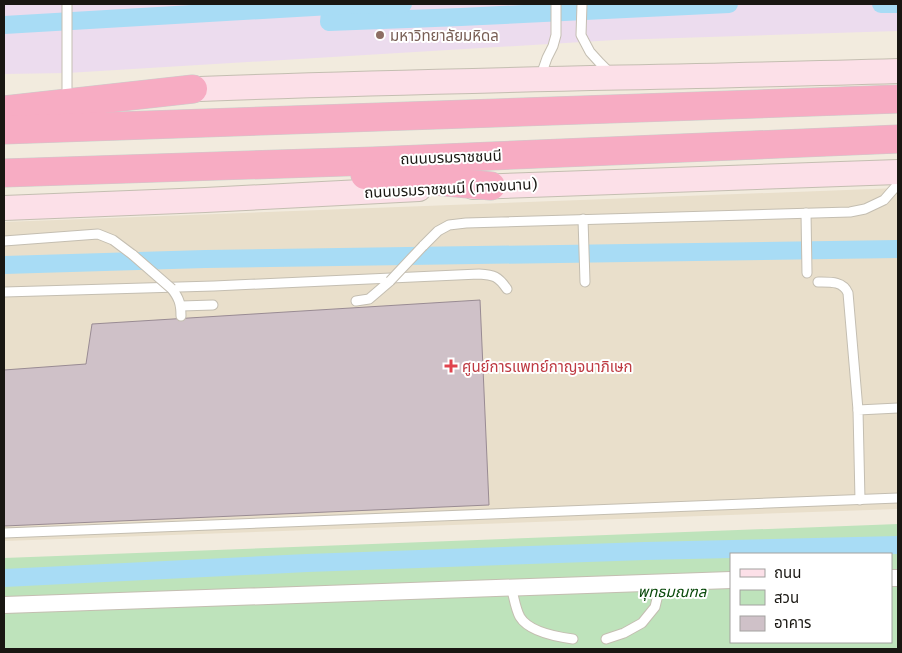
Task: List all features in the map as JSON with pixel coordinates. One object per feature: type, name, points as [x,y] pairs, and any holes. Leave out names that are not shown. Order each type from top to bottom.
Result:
[{"type":"highway","points":[[4,110],[193,89]]},
{"type":"highway","points":[[4,130],[898,99]]},
{"type":"highway","name":"ถนนบรมราชชนนี","points":[[4,173],[392,160],[898,139]]},
{"type":"highway","points":[[156,168],[356,175],[491,186]]},
{"type":"main road","points":[[4,97],[193,89],[898,71]]},
{"type":"main road","name":"ถนนบรมราชชนนี (ทางขนาน)","points":[[4,208],[491,186],[898,172]]},
{"type":"street","points":[[4,605],[730,580]]},
{"type":"lane","points":[[67,4],[67,94]]},
{"type":"lane","points":[[540,79],[556,35],[556,4]]},
{"type":"lane","points":[[582,4],[581,35],[590,52],[616,78]]},
{"type":"lane","points":[[356,301],[369,299],[390,281],[438,231],[449,225],[583,219],[850,212],[865,209],[884,200],[898,184]]},
{"type":"lane","points":[[806,213],[807,268]]},
{"type":"lane","points":[[583,219],[585,282]]},
{"type":"lane","points":[[4,241],[98,234],[113,240],[172,289],[178,297],[181,306],[181,316]]},
{"type":"lane","points":[[4,292],[479,274],[497,277],[507,289]]},
{"type":"lane","points":[[818,282],[836,283],[843,286],[848,293],[858,410],[860,500]]},
{"type":"lane","points":[[181,306],[213,305]]},
{"type":"lane","points":[[858,410],[898,408]]},
{"type":"lane","points":[[4,533],[898,498]]},
{"type":"lane","points":[[606,639],[624,633],[642,622],[655,606],[661,582]]},
{"type":"lane","points":[[511,587],[520,618],[531,627],[552,636],[573,639]]},
{"type":"shaded area","name":"มหาวิทยาลัยมหิดล","points":[[4,4],[898,4],[898,31],[615,40],[67,73],[4,74]]},
{"type":"shaded area","name":"ศูนย์การแพทย์กาญจนาภิเษก","points":[[898,188],[898,509],[4,541],[4,222]]},
{"type":"green space","name":"พุทธมณฑล","points":[[898,524],[898,649],[4,649],[4,558]]},
{"type":"building","points":[[480,300],[489,505],[4,526],[4,370],[86,364],[92,324]]},
{"type":"waterway","points":[[331,4],[329,22],[729,4]]},
{"type":"waterway","points":[[4,25],[348,5],[403,4]]},
{"type":"waterway","points":[[881,4],[898,4]]},
{"type":"waterway","points":[[4,265],[205,259],[898,249]]},
{"type":"waterway","points":[[4,578],[307,563],[645,551],[898,545]]},
{"type":"place","name":"มหาวิทยาลัยมหิดล","points":[[380,35]]},
{"type":"place","name":"ศูนย์การแพทย์กาญจนาภิเษก","points":[[451,366]]}]
